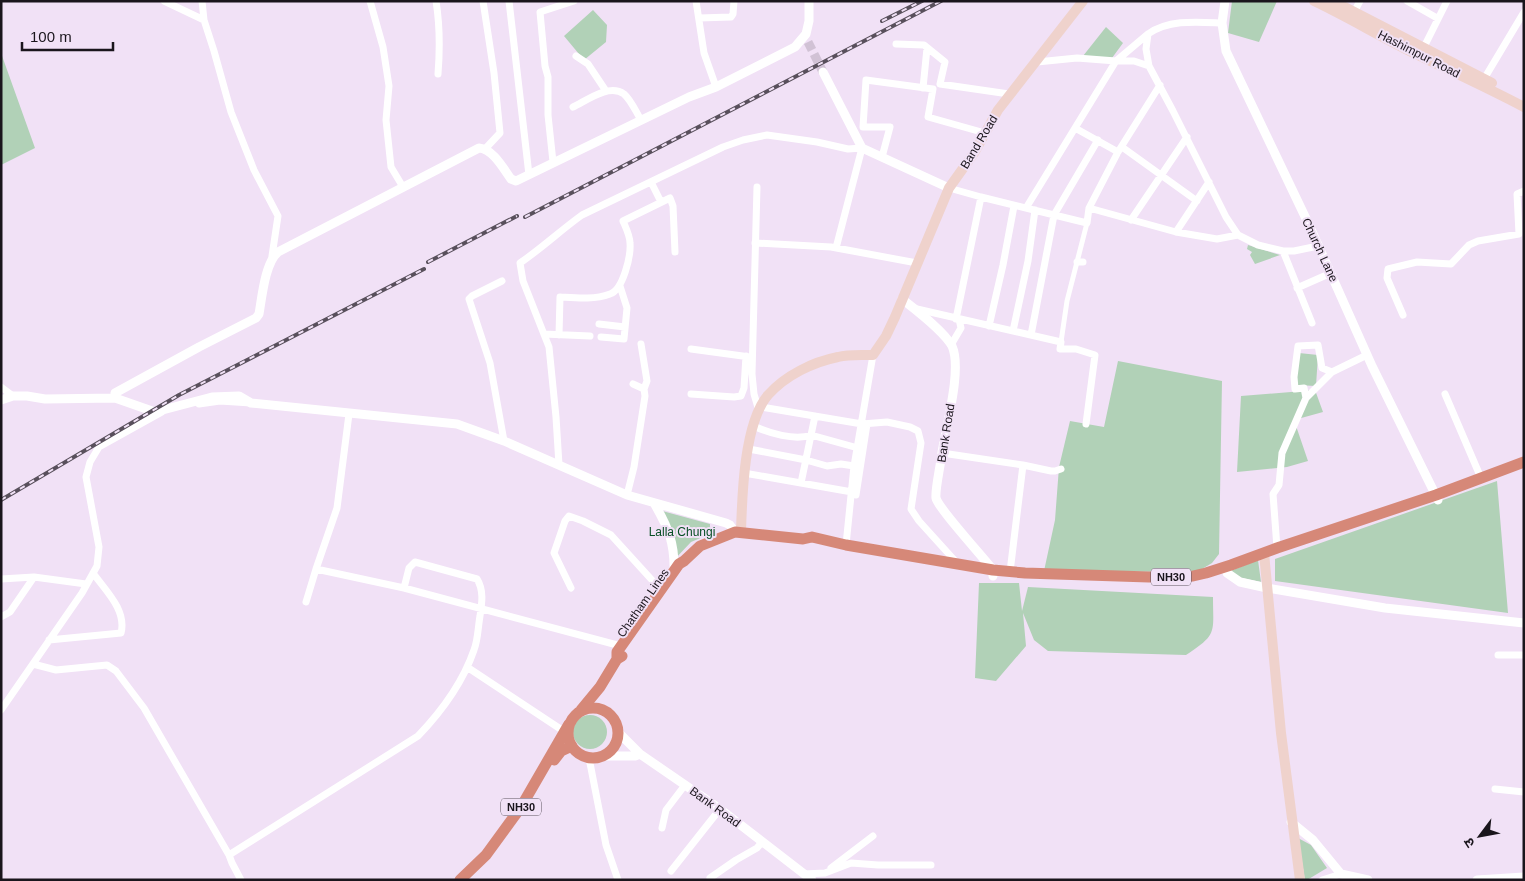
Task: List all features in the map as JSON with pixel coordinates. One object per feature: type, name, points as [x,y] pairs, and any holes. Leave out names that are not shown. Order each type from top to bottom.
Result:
[{"type":"highway","name":"NH30","points":[[684,561],[700,546],[738,532],[803,539],[812,537],[958,563],[993,573],[1149,577],[1193,576],[1264,556],[1277,548],[1437,497],[1524,462]]},
{"type":"highway","points":[[803,539],[811,544],[959,572],[993,573],[1024,580],[1167,583],[1198,581],[1227,573],[1264,556],[1524,468]]},
{"type":"highway","name":"Chatham Lines","points":[[617,659],[617,652],[621,646],[679,564],[684,561]]},
{"type":"highway","name":"Chatham Lines","points":[[460,880],[486,854],[521,807],[572,718],[600,687],[617,659],[622,656],[684,569],[684,561]]},
{"type":"highway","points":[[567,728],[572,746],[582,756],[597,758],[605,756],[615,746],[619,733],[618,724],[613,716],[598,708],[590,707],[581,710]]},
{"type":"highway","name":"NH30","points":[[470,880],[499,848],[522,816],[558,755],[566,748],[572,746]]},
{"type":"main road","name":"Band Road","points":[[873,355],[886,336],[949,188],[974,153],[998,110],[1083,1]]},
{"type":"main road","name":"Hashimpur Road","points":[[1314,1],[1420,56],[1487,84],[1524,107]]},
{"type":"main road","points":[[1319,1],[1405,41],[1487,84],[1524,99]]},
{"type":"main road","points":[[1333,1],[1424,47],[1487,84]]},
{"type":"main road","points":[[738,532],[744,473],[749,449],[754,426],[767,396],[782,381],[806,368],[839,356],[873,355]]},
{"type":"main road","points":[[1264,556],[1281,733],[1300,880]]},
{"type":"street","points":[[164,1],[204,20]]},
{"type":"street","points":[[1,400],[13,396],[116,394],[256,318],[259,314],[272,256],[278,216],[254,170],[231,112],[204,20],[202,1]]},
{"type":"street","points":[[370,1],[383,48],[389,86],[386,120],[391,167],[403,187]]},
{"type":"street","points":[[436,1],[440,22],[438,74]]},
{"type":"street","points":[[483,1],[494,73],[500,132],[485,149]]},
{"type":"street","points":[[509,1],[529,175]]},
{"type":"street","points":[[553,162],[548,115],[548,77],[545,66],[540,12],[574,1]]},
{"type":"street","points":[[696,1],[704,53],[716,87]]},
{"type":"street","points":[[699,18],[731,17],[734,1]]},
{"type":"street","points":[[808,42],[809,1]]},
{"type":"street","name":"Church Lane","points":[[1225,1],[1222,23],[1226,51],[1331,272],[1367,355],[1437,497]]},
{"type":"street","points":[[1354,12],[1360,1]]},
{"type":"street","points":[[1407,1],[1437,18]]},
{"type":"street","points":[[1424,47],[1447,1]]},
{"type":"street","points":[[1487,84],[1524,12]]},
{"type":"street","points":[[272,256],[299,240],[479,148],[485,149],[490,153],[511,179],[516,181],[689,97],[716,87],[795,47],[806,34],[809,21]]},
{"type":"street","points":[[1026,208],[1116,61],[1154,30],[1195,22],[1222,23]]},
{"type":"street","points":[[1148,34],[1146,49],[1149,66],[1226,217],[1238,235],[1258,244],[1283,251],[1294,252],[1318,246]]},
{"type":"street","points":[[896,44],[924,45],[945,62],[940,84],[1010,94]]},
{"type":"street","points":[[923,88],[927,48]]},
{"type":"street","points":[[576,56],[588,64],[606,91]]},
{"type":"street","points":[[1036,62],[1077,58],[1134,61],[1149,66]]},
{"type":"street","points":[[823,72],[862,148],[836,248]]},
{"type":"street","points":[[882,157],[890,127],[863,126],[866,80],[933,89],[928,117],[985,133]]},
{"type":"street","points":[[1086,424],[1095,354],[1076,349],[1060,349],[1067,301],[1080,262],[1089,208],[1120,149],[1160,86]]},
{"type":"street","points":[[573,107],[606,91],[617,90],[624,94],[641,120]]},
{"type":"street","points":[[1075,128],[1120,149],[1161,174],[1197,201]]},
{"type":"street","points":[[558,465],[556,417],[549,347],[523,281],[520,262],[582,215],[723,147],[766,135],[817,142],[848,149],[862,148],[949,188],[1087,223]]},
{"type":"street","points":[[1131,220],[1186,137]]},
{"type":"street","points":[[1031,335],[1054,215],[1098,140]]},
{"type":"street","points":[[652,182],[661,202]]},
{"type":"street","points":[[1176,232],[1209,182]]},
{"type":"street","points":[[691,394],[734,397],[741,396],[744,388],[749,357],[757,187]]},
{"type":"street","points":[[1403,315],[1387,278],[1388,269],[1417,262],[1450,264],[1469,245],[1478,241],[1519,234],[1517,194],[1524,191]]},
{"type":"street","points":[[902,299],[951,344],[961,328],[957,319],[980,197]]},
{"type":"street","points":[[559,335],[560,297],[594,298],[612,294],[620,286],[630,252],[630,241],[623,221],[670,198],[673,206],[675,252]]},
{"type":"street","points":[[989,326],[1014,206]]},
{"type":"street","points":[[1089,208],[1176,232],[1217,239],[1238,235]]},
{"type":"street","points":[[1012,331],[1028,261],[1036,210]]},
{"type":"street","points":[[754,243],[836,248],[917,263]]},
{"type":"street","points":[[1283,251],[1312,323]]},
{"type":"street","points":[[1298,288],[1331,272]]},
{"type":"street","points":[[502,281],[472,296],[469,300],[490,363],[504,441]]},
{"type":"street","points":[[601,337],[624,339],[626,308],[620,286]]},
{"type":"street","points":[[914,308],[1061,342]]},
{"type":"street","points":[[599,324],[625,327]]},
{"type":"street","points":[[544,334],[590,336]]},
{"type":"street","points":[[627,496],[634,467],[643,415],[644,389],[647,381],[641,344]]},
{"type":"street","name":"Bank Road","points":[[951,344],[955,362],[954,382],[936,498],[993,573]]},
{"type":"street","points":[[1306,398],[1304,388],[1295,389],[1294,377],[1298,346],[1318,345],[1322,368],[1332,372]]},
{"type":"street","points":[[691,349],[749,357]]},
{"type":"street","points":[[851,526],[873,355]]},
{"type":"street","points":[[1277,548],[1273,494],[1279,485],[1282,453],[1306,398],[1332,372],[1367,355]]},
{"type":"street","points":[[749,357],[754,394],[760,410],[864,424],[886,422],[910,427],[918,431],[920,443],[911,509],[919,521],[958,563]]},
{"type":"street","points":[[633,384],[644,389]]},
{"type":"street","points":[[1,387],[13,396]]},
{"type":"street","points":[[1445,394],[1481,478]]},
{"type":"street","points":[[27,396],[45,399],[115,398],[155,412],[212,397],[239,396],[251,403]]},
{"type":"street","points":[[1,710],[97,566],[99,547],[86,477],[90,462],[99,447],[160,413],[189,405],[220,401],[251,403],[457,424],[504,441],[627,496],[726,523],[738,532]]},
{"type":"street","points":[[306,602],[337,508],[348,414]]},
{"type":"street","points":[[801,482],[815,416]]},
{"type":"street","points":[[846,544],[854,466],[864,424]]},
{"type":"street","points":[[754,426],[763,431],[778,435],[804,438],[811,435],[858,448]]},
{"type":"street","points":[[749,449],[828,466],[842,464],[854,466]]},
{"type":"street","points":[[942,452],[1050,471],[1061,469]]},
{"type":"street","points":[[1010,572],[1024,465]]},
{"type":"street","points":[[744,473],[852,492]]},
{"type":"street","points":[[654,503],[664,520],[673,544],[675,555],[674,572]]},
{"type":"street","points":[[571,588],[554,553],[564,521],[569,516],[611,535],[661,590]]},
{"type":"street","points":[[229,856],[418,736],[434,720],[467,668],[475,648],[482,588],[477,579],[415,562],[409,568],[404,588]]},
{"type":"street","points":[[316,569],[404,588],[621,646]]},
{"type":"street","points":[[49,640],[121,633],[123,626],[120,611],[93,573]]},
{"type":"street","points":[[1227,573],[1240,582],[1267,588],[1385,608],[1524,623]]},
{"type":"street","points":[[1,579],[34,577],[86,584]]},
{"type":"street","points":[[1,617],[10,612],[34,577]]},
{"type":"street","points":[[1498,655],[1524,655]]},
{"type":"street","points":[[33,664],[56,670],[107,665],[116,670],[144,708],[241,880]]},
{"type":"street","points":[[467,668],[567,728]]},
{"type":"street","name":"Bank Road","points":[[619,733],[640,754],[720,809],[808,877]]},
{"type":"street","points":[[605,756],[636,756],[640,754]]},
{"type":"street","points":[[589,758],[606,845],[618,880]]},
{"type":"street","points":[[662,828],[666,810],[685,785]]},
{"type":"street","points":[[1495,788],[1524,792]]},
{"type":"street","points":[[671,871],[720,809]]},
{"type":"street","points":[[1291,822],[1313,840],[1341,874]]},
{"type":"street","points":[[825,873],[872,836]]},
{"type":"street","points":[[710,878],[758,848],[762,842]]},
{"type":"street","points":[[808,877],[851,863],[878,866],[931,865]]},
{"type":"street","points":[[1322,880],[1341,874],[1368,880]]},
{"type":"street","points":[[1477,880],[1524,876]]},
{"type":"green space","points":[[1232,1],[1277,1],[1259,42],[1228,33]]},
{"type":"green space","points":[[593,10],[607,25],[606,42],[584,60],[564,36]]},
{"type":"green space","points":[[1106,27],[1123,43],[1112,58],[1083,56]]},
{"type":"green space","points":[[1,53],[35,148],[1,165]]},
{"type":"green space","points":[[1248,245],[1280,255],[1255,264],[1250,255],[1252,252],[1247,249]]},
{"type":"green space","points":[[1299,353],[1318,355],[1316,386],[1296,385]]},
{"type":"green space","points":[[1118,361],[1222,381],[1219,554],[1212,563],[1197,572],[1044,571],[1055,520],[1059,467],[1070,421],[1104,427]]},
{"type":"green space","points":[[1315,390],[1323,412],[1294,420],[1308,461],[1287,467],[1237,472],[1241,396]]},
{"type":"green space","points":[[1497,481],[1508,613],[1275,581],[1275,559]]},
{"type":"green space","name":"Lalla Chungi","points":[[655,509],[710,524],[710,534],[691,542],[674,560]]},
{"type":"green space","points":[[1258,560],[1261,582],[1223,574]]},
{"type":"green space","points":[[979,583],[1019,583],[1022,611],[1028,587],[1213,597],[1212,632],[1204,642],[1186,655],[1048,651],[1034,640],[1023,613],[1026,646],[996,681],[975,678]]},
{"type":"green space","points":[[590,715],[602,720],[607,732],[602,744],[590,749],[578,744],[573,732],[578,720]]},
{"type":"green space","points":[[1298,838],[1311,845],[1327,868],[1307,880],[1305,880]]},
{"type":"tunnel","points":[[808,42],[823,72]]},
{"type":"railway","points":[[882,21],[922,1]]},
{"type":"railway","points":[[525,217],[941,1]]},
{"type":"railway","points":[[428,262],[517,216]]},
{"type":"railway","points":[[1,500],[179,395],[424,269]]}]
